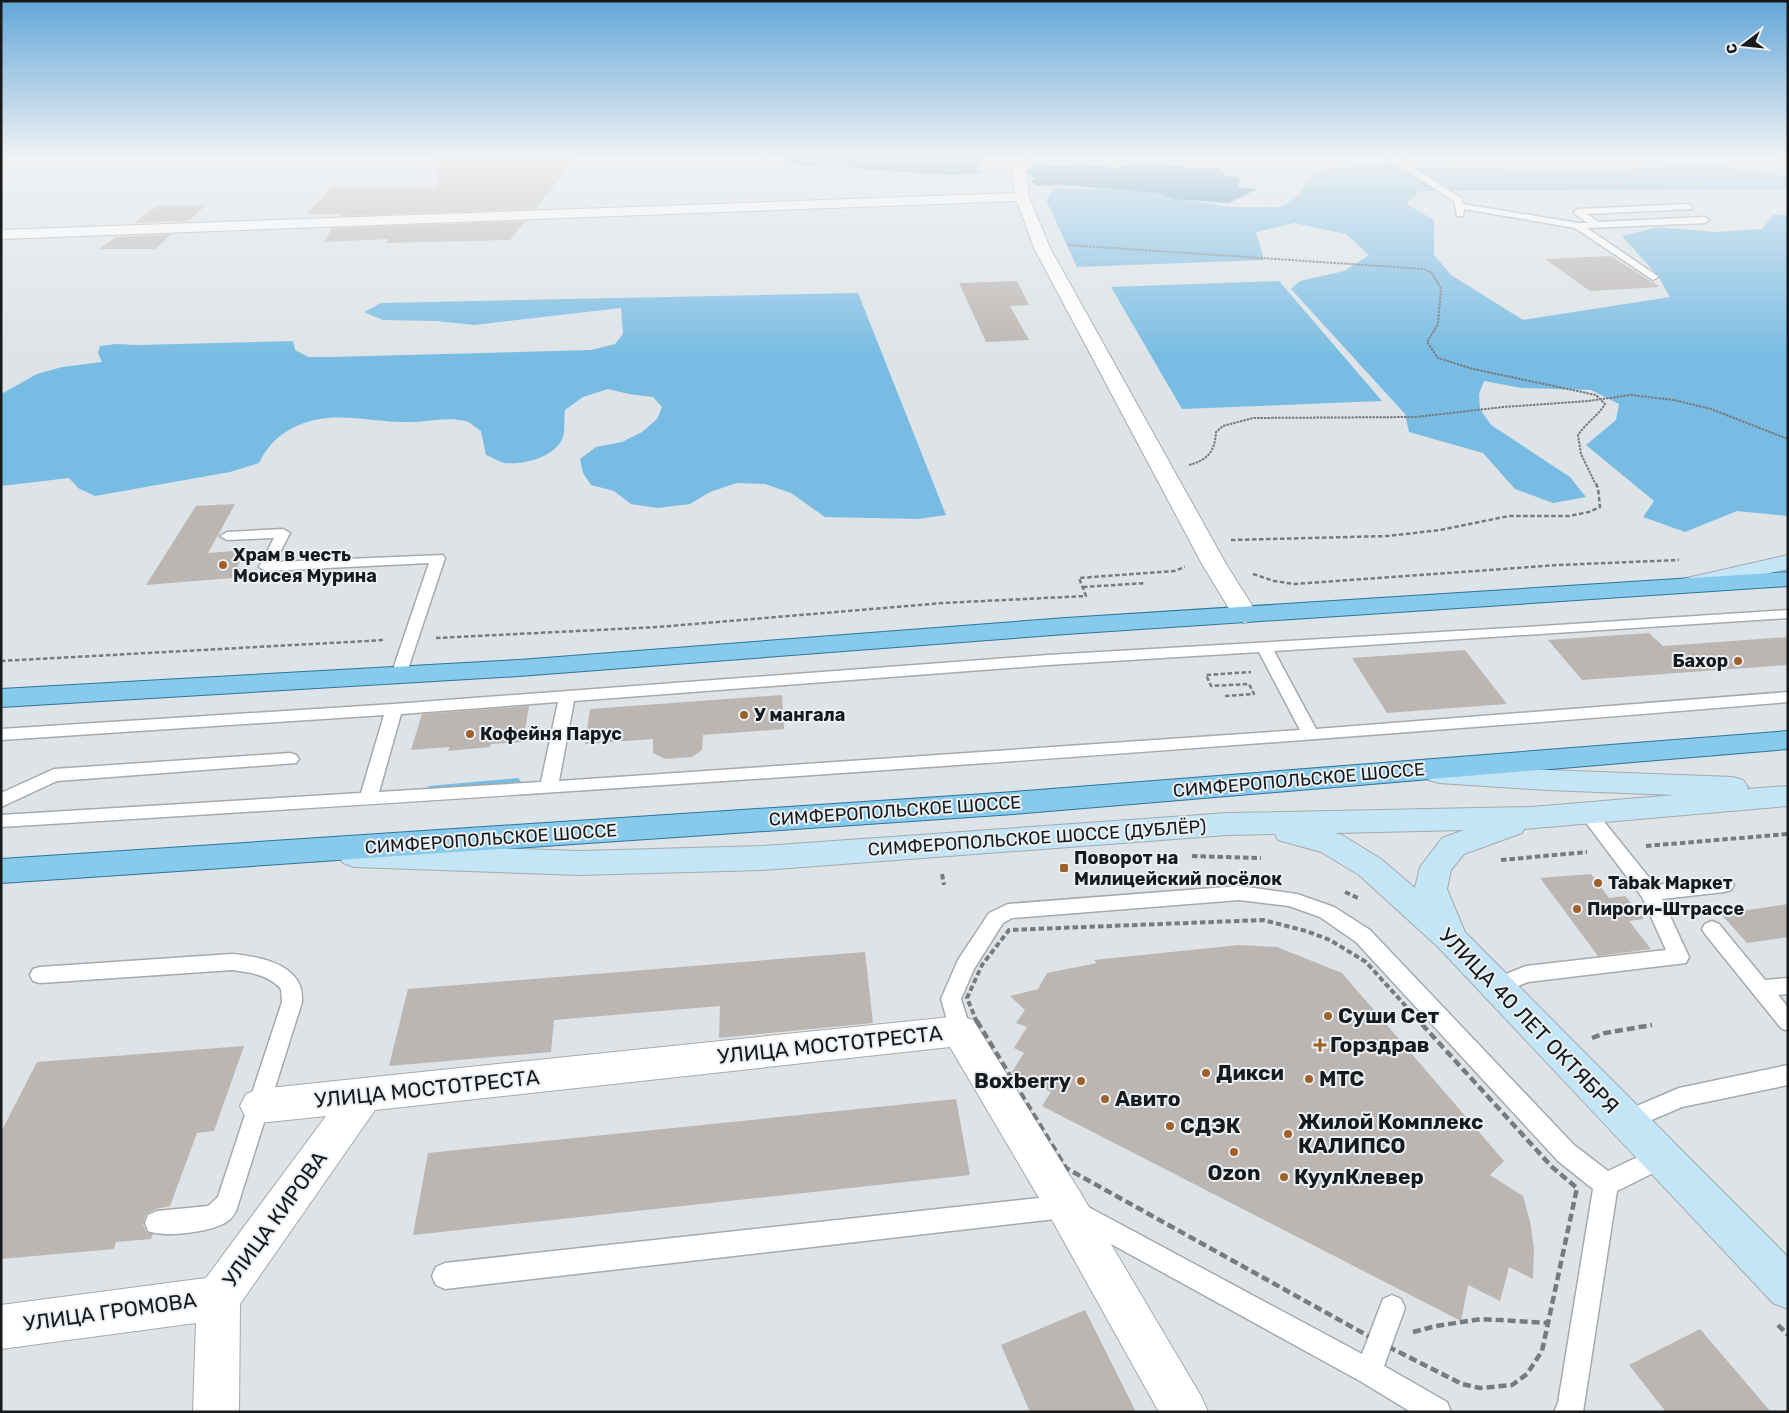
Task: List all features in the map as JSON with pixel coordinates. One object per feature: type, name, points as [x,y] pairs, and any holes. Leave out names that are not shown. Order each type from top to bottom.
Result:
[{"type":"main road","points":[[1687,585],[1788,562]]},
{"type":"main road","points":[[1,698],[519,668],[842,643],[1788,579]]},
{"type":"main road","name":"СИМФЕРОПОЛЬСКОЕ ШОССЕ","points":[[1,871],[1014,803],[1788,740]]},
{"type":"main road","points":[[1410,770],[1547,780],[1708,785],[1788,792]]},
{"type":"main road","name":"СИМФЕРОПОЛЬСКОЕ ШОССЕ (ДУБЛЁР)","points":[[285,852],[580,864],[764,858],[1228,824],[1531,818],[1788,796]]},
{"type":"main road","points":[[1450,938],[1431,889],[1436,867],[1453,846],[1531,818]]},
{"type":"main road","name":"УЛИЦА 40 ЛЕТ ОКТЯБРЯ","points":[[1228,824],[1286,832],[1331,843],[1370,867],[1450,938],[1498,986],[1788,1288]]},
{"type":"street","points":[[1,235],[287,224]]},
{"type":"street","points":[[1033,224],[1042,248],[1214,564],[1245,615]]},
{"type":"street","name":"УЛИЦА МОСТОТРЕСТА","points":[[259,1106],[960,1031],[1066,1206],[1185,1412]]},
{"type":"street","name":"УЛИЦА КИРОВА","points":[[216,1412],[218,1298],[364,1096]]},
{"type":"street","name":"УЛИЦА ГРОМОВА","points":[[1,1327],[218,1298]]},
{"type":"lane","points":[[1566,224],[1578,226],[1620,224]]},
{"type":"lane","points":[[1578,226],[1653,277]]},
{"type":"lane","points":[[227,536],[283,533],[266,567],[438,558],[399,675]]},
{"type":"lane","points":[[1,734],[567,697],[1048,660],[1527,632],[1788,614]]},
{"type":"lane","points":[[1264,647],[1311,734]]},
{"type":"lane","points":[[549,787],[567,697]]},
{"type":"lane","points":[[1,821],[1070,753],[1788,697]]},
{"type":"lane","points":[[368,799],[394,709]]},
{"type":"lane","points":[[1,801],[54,775],[290,759]]},
{"type":"lane","points":[[1498,986],[1526,974],[1678,956],[1650,893],[1587,812]]},
{"type":"lane","points":[[1650,893],[1724,885]]},
{"type":"lane","points":[[960,1031],[950,999],[964,966],[996,918],[1008,911],[1239,893],[1290,899],[1327,912],[1363,936],[1566,1153],[1606,1184]]},
{"type":"lane","points":[[1712,929],[1788,1022]]},
{"type":"lane","points":[[40,975],[232,962],[256,966],[283,978],[291,988],[292,1002],[228,1203],[220,1213],[209,1218],[157,1223]]},
{"type":"lane","points":[[1760,989],[1788,986]]},
{"type":"lane","points":[[1626,1121],[1680,1098],[1788,1075]]},
{"type":"lane","points":[[1606,1184],[1661,1157]]},
{"type":"lane","points":[[1568,1412],[1571,1408],[1606,1184]]},
{"type":"lane","points":[[445,1276],[1066,1206],[1369,1372],[1437,1412]]},
{"type":"lane","points":[[1369,1372],[1384,1341],[1392,1308]]},
{"type":"path","points":[[1064,245],[1424,269],[1436,277],[1441,288],[1438,324],[1427,342],[1438,358],[1472,369],[1596,395],[1602,399],[1604,404],[1599,414],[1584,424],[1578,435],[1581,454],[1598,488],[1600,507],[1586,514],[1559,518],[1519,515],[1485,520],[1441,530],[1385,535],[1230,540]]},
{"type":"path","points":[[1186,466],[1197,464],[1207,458],[1215,448],[1216,432],[1223,426],[1252,418],[1416,417],[1631,395],[1674,400],[1711,409],[1788,439]]},
{"type":"path","points":[[1,661],[658,627],[943,603],[1086,596],[1079,578],[1174,571],[1190,566],[1244,562],[1248,570],[1257,576],[1294,584],[1558,565],[1686,560]]},
{"type":"path","points":[[1083,587],[1146,583]]},
{"type":"path","points":[[1225,696],[1254,694],[1249,684],[1211,686],[1206,675],[1277,671]]},
{"type":"path","points":[[1189,856],[1262,858]]},
{"type":"path","points":[[1263,920],[1306,931],[1330,940],[1366,962],[1552,1167],[1578,1188],[1548,1323],[1542,1351],[1527,1374],[1512,1385],[1480,1388],[1462,1384],[1066,1168],[980,1028],[968,998],[982,965],[1009,930],[1263,920]]},
{"type":"path","points":[[1590,1039],[1605,1032],[1652,1025]]},
{"type":"path","points":[[1407,1334],[1436,1326],[1481,1319],[1548,1323]]},
{"type":"shaded area","points":[[1057,224],[1290,224],[1256,232],[1264,260],[1077,267]]},
{"type":"shaded area","points":[[1298,224],[1434,224],[1434,255],[1451,275],[1523,320],[1670,297],[1658,276],[1622,236],[1658,227],[1715,232],[1762,229],[1766,224],[1788,224],[1788,516],[1737,511],[1685,532],[1643,517],[1654,501],[1586,445],[1616,420],[1619,404],[1591,390],[1522,388],[1484,381],[1479,394],[1480,409],[1491,425],[1570,477],[1586,497],[1553,503],[1515,489],[1483,453],[1409,432],[1405,414],[1291,289],[1300,281],[1344,271],[1369,255],[1346,234]]},
{"type":"shaded area","points":[[1279,281],[1382,401],[1182,409],[1111,287]]},
{"type":"shaded area","points":[[858,293],[946,515],[918,519],[825,517],[791,493],[765,484],[737,483],[710,492],[690,504],[658,508],[631,504],[614,491],[591,485],[583,473],[580,459],[596,447],[622,442],[642,432],[657,419],[662,407],[653,397],[608,389],[583,397],[565,410],[564,435],[559,444],[547,455],[521,463],[500,462],[486,455],[481,431],[465,421],[446,419],[401,422],[345,417],[317,419],[296,426],[277,438],[259,463],[230,472],[95,496],[78,488],[69,478],[1,486],[1,394],[37,374],[62,367],[102,362],[98,353],[100,346],[116,344],[293,341],[295,350],[308,357],[591,350],[615,344],[623,334],[621,308],[474,325],[436,321],[383,320],[364,312],[381,303]]},
{"type":"shaded area","points":[[518,778],[521,781],[518,783],[426,790],[429,786]]},
{"type":"building","points":[[444,224],[523,224],[510,240],[386,243],[389,239],[324,242],[332,228]]},
{"type":"building","points":[[172,234],[155,249],[99,249],[116,237]]},
{"type":"building","points":[[1611,256],[1660,287],[1590,291],[1545,259]]},
{"type":"building","points":[[1017,281],[1029,305],[1010,306],[1029,340],[986,342],[959,283]]},
{"type":"building","points":[[235,504],[208,553],[245,550],[232,578],[146,585],[196,506]]},
{"type":"building","points":[[1649,633],[1663,646],[1788,637],[1788,665],[1582,680],[1548,640]]},
{"type":"building","points":[[1465,650],[1507,704],[1387,713],[1352,658]]},
{"type":"building","points":[[782,695],[784,729],[703,735],[702,750],[692,757],[665,759],[653,753],[653,739],[585,744],[590,709]]},
{"type":"building","name":"Кофейня Парус","points":[[529,706],[523,742],[491,744],[490,747],[448,751],[450,747],[411,750],[422,714]]},
{"type":"building","points":[[1591,874],[1609,898],[1625,896],[1644,919],[1629,921],[1651,949],[1598,956],[1540,878]]},
{"type":"building","points":[[1788,904],[1788,937],[1747,943],[1721,914]]},
{"type":"building","name":"Жилой Комплекс КАЛИПСО","points":[[1239,945],[1277,947],[1342,973],[1504,1161],[1490,1175],[1523,1196],[1530,1221],[1534,1248],[1533,1279],[1509,1267],[1500,1301],[1468,1285],[1461,1321],[1042,1106],[1051,1092],[1012,1072],[1024,1053],[1014,1048],[1027,1027],[1016,1023],[1025,1010],[1010,996],[1038,989],[1047,973],[1097,963],[1094,960]]},
{"type":"building","points":[[865,952],[873,1023],[719,1038],[720,1006],[554,1020],[551,1052],[389,1066],[408,989]]},
{"type":"building","points":[[244,1046],[214,1131],[197,1133],[170,1206],[156,1209],[146,1214],[143,1224],[146,1232],[153,1234],[151,1239],[116,1242],[114,1249],[1,1259],[1,1132],[37,1062]]},
{"type":"building","points":[[956,1099],[970,1175],[413,1235],[428,1153]]},
{"type":"building","points":[[1085,1310],[1136,1412],[1030,1412],[1001,1345]]},
{"type":"building","points":[[1700,1329],[1771,1412],[1666,1412],[1629,1365]]},
{"type":"place","name":"Храм в честь Моисея Мурина","points":[[223,565]]},
{"type":"place","name":"Бахор","points":[[1738,661]]},
{"type":"place","name":"У мангала","points":[[744,715]]},
{"type":"place","name":"Кофейня Парус","points":[[470,734]]},
{"type":"place","name":"Поворот на Милицейский посёлок","points":[[1064,868]]},
{"type":"place","name":"Tabak Маркет","points":[[1598,883]]},
{"type":"place","name":"Пироги-Штрассе","points":[[1577,909]]},
{"type":"place","name":"Суши Сет","points":[[1328,1016]]},
{"type":"place","name":"Горздрав","points":[[1320,1045]]},
{"type":"place","name":"Дикси","points":[[1206,1073]]},
{"type":"place","name":"МТС","points":[[1309,1079]]},
{"type":"place","name":"Boxberry","points":[[1081,1081]]},
{"type":"place","name":"Авито","points":[[1105,1099]]},
{"type":"place","name":"СДЭК","points":[[1170,1126]]},
{"type":"place","name":"Жилой Комплекс КАЛИПСО","points":[[1288,1134]]},
{"type":"place","name":"Ozon","points":[[1234,1152]]},
{"type":"place","name":"КуулКлевер","points":[[1284,1177]]}]
